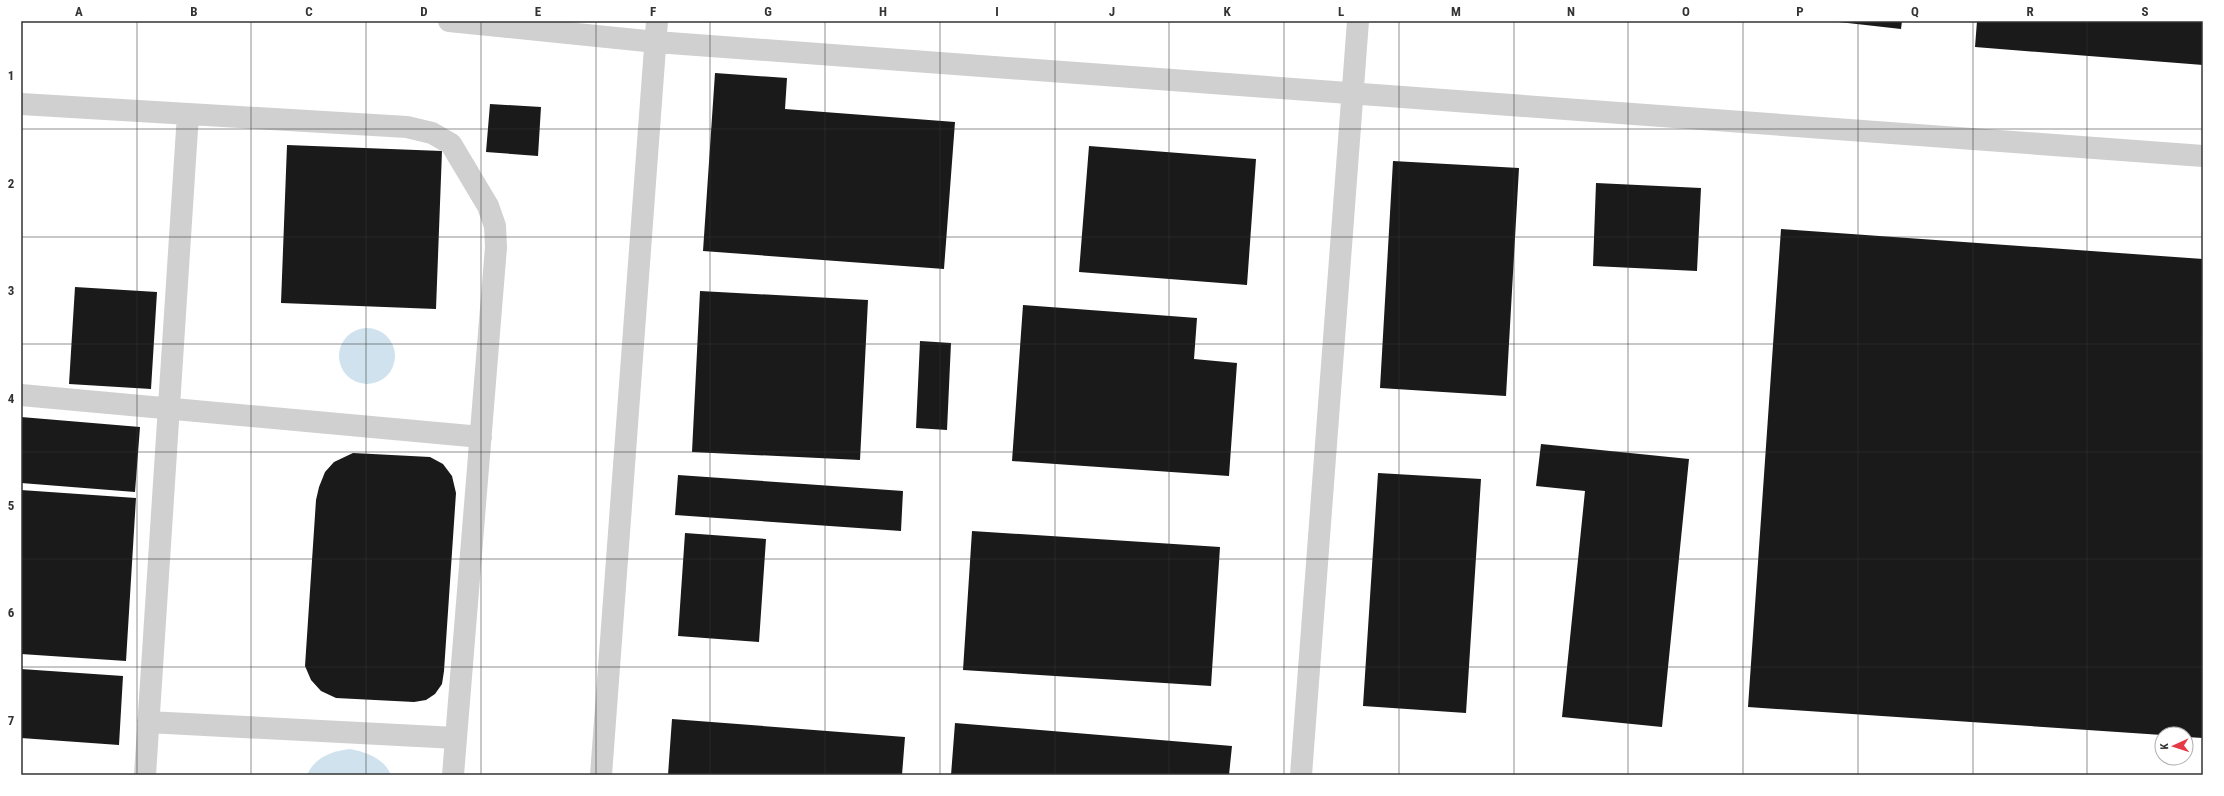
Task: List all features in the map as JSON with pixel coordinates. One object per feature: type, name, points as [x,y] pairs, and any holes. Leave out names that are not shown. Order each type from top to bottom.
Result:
[{"type":"street","points":[[449,21],[657,32],[1352,93],[2203,156]]},
{"type":"street","points":[[1300,775],[1358,21]]},
{"type":"street","points":[[601,775],[657,32]]},
{"type":"street","points":[[21,104],[407,127],[432,133],[450,144],[488,206],[495,226],[496,247],[453,775]]},
{"type":"street","points":[[145,775],[188,114]]},
{"type":"street","points":[[21,395],[481,437]]},
{"type":"street","points":[[148,722],[456,738]]},
{"type":"water","points":[[361,328],[373,328],[383,332],[391,340],[395,350],[395,362],[391,372],[383,380],[373,384],[361,384],[351,380],[343,372],[339,362],[339,350],[343,340],[351,332]]},
{"type":"water","points":[[350,749],[368,754],[379,760],[388,769],[391,775],[307,775],[319,759],[337,751]]},
{"type":"building","points":[[1830,21],[1902,21],[1901,29]]},
{"type":"building","points":[[1977,21],[2203,21],[2203,65],[1975,47]]},
{"type":"building","points":[[715,73],[787,78],[785,109],[955,122],[944,269],[703,251]]},
{"type":"building","points":[[490,104],[541,107],[538,156],[486,152]]},
{"type":"building","points":[[287,145],[442,151],[436,309],[281,303]]},
{"type":"building","points":[[1089,146],[1256,159],[1247,285],[1079,272]]},
{"type":"building","points":[[1393,161],[1519,168],[1506,396],[1380,388]]},
{"type":"building","points":[[1596,183],[1701,188],[1697,271],[1593,266]]},
{"type":"building","points":[[1781,229],[2203,259],[2203,738],[2194,737],[2194,726],[2154,726],[2154,734],[1748,707]]},
{"type":"building","points":[[75,287],[157,292],[151,389],[69,384]]},
{"type":"building","points":[[700,291],[868,300],[860,460],[692,452]]},
{"type":"building","points":[[1023,305],[1197,318],[1194,359],[1237,363],[1229,476],[1012,461]]},
{"type":"building","points":[[920,341],[951,343],[947,430],[916,428]]},
{"type":"building","points":[[21,417],[140,427],[135,492],[21,483]]},
{"type":"building","points":[[1541,444],[1689,459],[1662,727],[1562,717],[1585,491],[1536,486]]},
{"type":"building","points":[[353,453],[430,457],[443,464],[452,476],[456,493],[444,671],[442,684],[435,694],[426,700],[414,702],[336,698],[321,691],[311,680],[305,666],[316,500],[325,472],[334,462]]},
{"type":"building","points":[[1378,473],[1481,479],[1466,713],[1363,706]]},
{"type":"building","points":[[678,475],[903,491],[901,531],[675,515]]},
{"type":"building","points":[[21,490],[136,498],[126,661],[21,654]]},
{"type":"building","points":[[972,531],[1220,547],[1211,686],[963,670]]},
{"type":"building","points":[[685,533],[766,539],[759,642],[678,636]]},
{"type":"building","points":[[21,669],[123,676],[119,745],[21,738]]},
{"type":"building","points":[[672,719],[905,737],[902,775],[668,775]]},
{"type":"building","points":[[955,723],[1232,746],[1229,775],[951,775]]}]
